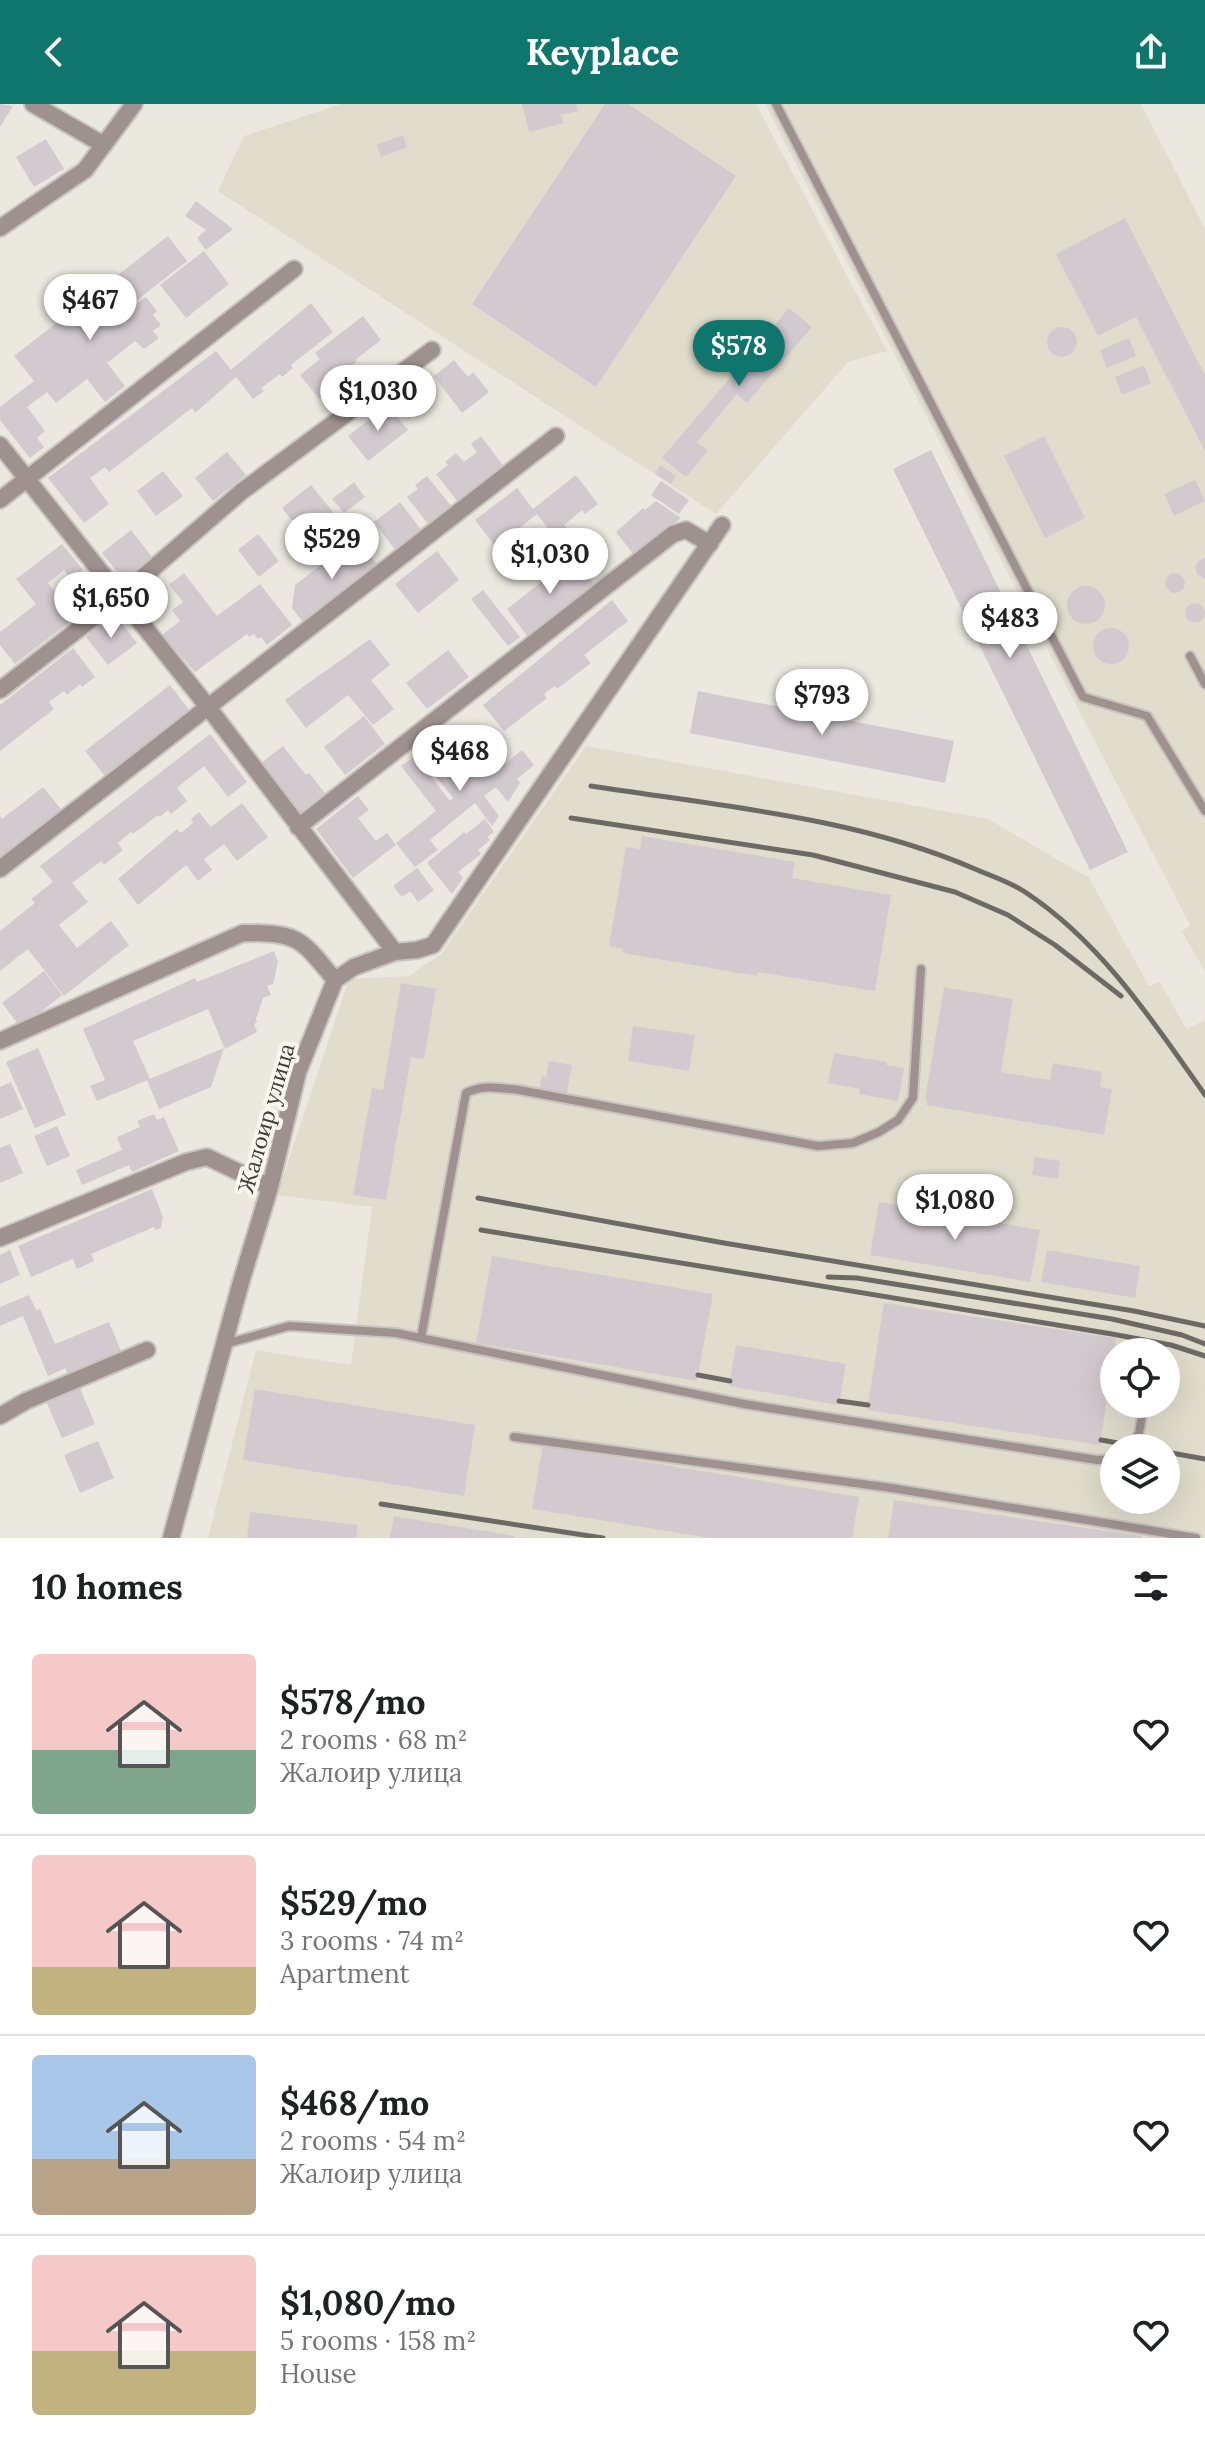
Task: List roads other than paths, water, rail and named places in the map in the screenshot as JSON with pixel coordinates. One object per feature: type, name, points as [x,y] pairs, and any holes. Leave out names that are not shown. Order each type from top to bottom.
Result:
[{"type":"street","points":[[33,104],[104,145]]},
{"type":"street","points":[[0,228],[85,170],[134,104]]},
{"type":"street","points":[[0,500],[294,269]]},
{"type":"street","points":[[0,690],[120,597],[241,492],[432,350]]},
{"type":"street","points":[[0,869],[556,436]]},
{"type":"street","points":[[0,445],[208,707],[395,952]]},
{"type":"street","points":[[0,1041],[243,933],[278,933],[304,943],[335,980],[354,967],[395,952],[433,945],[722,525]]},
{"type":"street","points":[[298,827],[673,534],[686,530],[710,544]]},
{"type":"street","name":"Жалоир улица","points":[[171,1538],[270,1187],[298,1072],[335,980]]},
{"type":"street","points":[[0,1238],[186,1162],[207,1157],[270,1187]]},
{"type":"street","points":[[0,1416],[26,1401],[147,1350]]},
{"type":"lane","points":[[776,104],[1083,697],[1147,716],[1205,811]]},
{"type":"lane","points":[[1190,656],[1205,684]]},
{"type":"lane","points":[[421,1338],[466,1093],[487,1087],[519,1090],[818,1146],[853,1143],[898,1120],[913,1098],[921,969]]},
{"type":"lane","points":[[224,1344],[289,1326],[396,1333],[744,1404],[1100,1460]]},
{"type":"lane","points":[[514,1437],[892,1488],[1196,1538]]},
{"type":"railway","points":[[591,786],[738,807],[835,825],[929,851],[1013,885],[1052,912],[1102,959],[1145,1011],[1205,1095]]},
{"type":"railway","points":[[571,818],[813,855],[955,892],[1008,915],[1055,945],[1121,996]]},
{"type":"railway","points":[[478,1198],[724,1243],[1134,1311],[1205,1326]]},
{"type":"railway","points":[[481,1230],[1112,1334],[1171,1345],[1205,1356]]},
{"type":"railway","points":[[828,1277],[857,1278],[1112,1319],[1182,1335],[1205,1344]]},
{"type":"railway","points":[[698,1375],[730,1381]]},
{"type":"railway","points":[[839,1401],[868,1405]]},
{"type":"railway","points":[[1180,1455],[1205,1459]]},
{"type":"railway","points":[[381,1504],[603,1538]]}]
